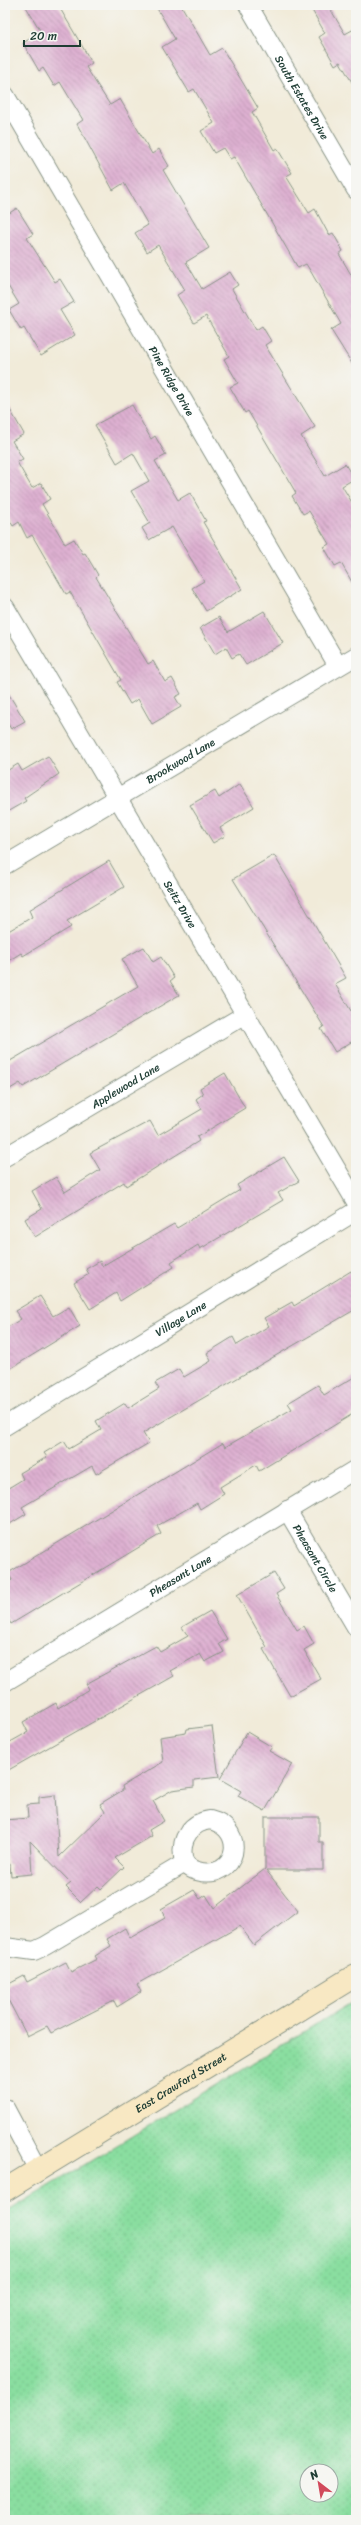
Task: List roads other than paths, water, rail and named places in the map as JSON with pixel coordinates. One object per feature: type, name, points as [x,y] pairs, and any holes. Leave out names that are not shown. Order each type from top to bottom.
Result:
[{"type":"street","name":"South Estates Drive","points":[[248,5],[356,190]]},
{"type":"street","name":"Pine Ridge Drive","points":[[5,95],[338,666]]},
{"type":"street","name":"Seitz Drive","points":[[5,607],[119,796],[356,1202]]},
{"type":"street","name":"Brookwood Lane","points":[[5,865],[356,656]]},
{"type":"street","name":"Applewood Lane","points":[[5,1157],[246,1014]]},
{"type":"street","name":"Village Lane","points":[[5,1426],[356,1211]]},
{"type":"street","name":"Pheasant Lane","points":[[5,1682],[356,1469]]},
{"type":"street","name":"Pheasant Circle","points":[[287,1510],[356,1627]]},
{"type":"street","points":[[5,1947],[34,1951],[45,1946],[185,1863]]},
{"type":"street","name":"East Crawford Street","points":[[5,2190],[356,1975]]},
{"type":"street","points":[[5,2108],[38,2170]]}]
